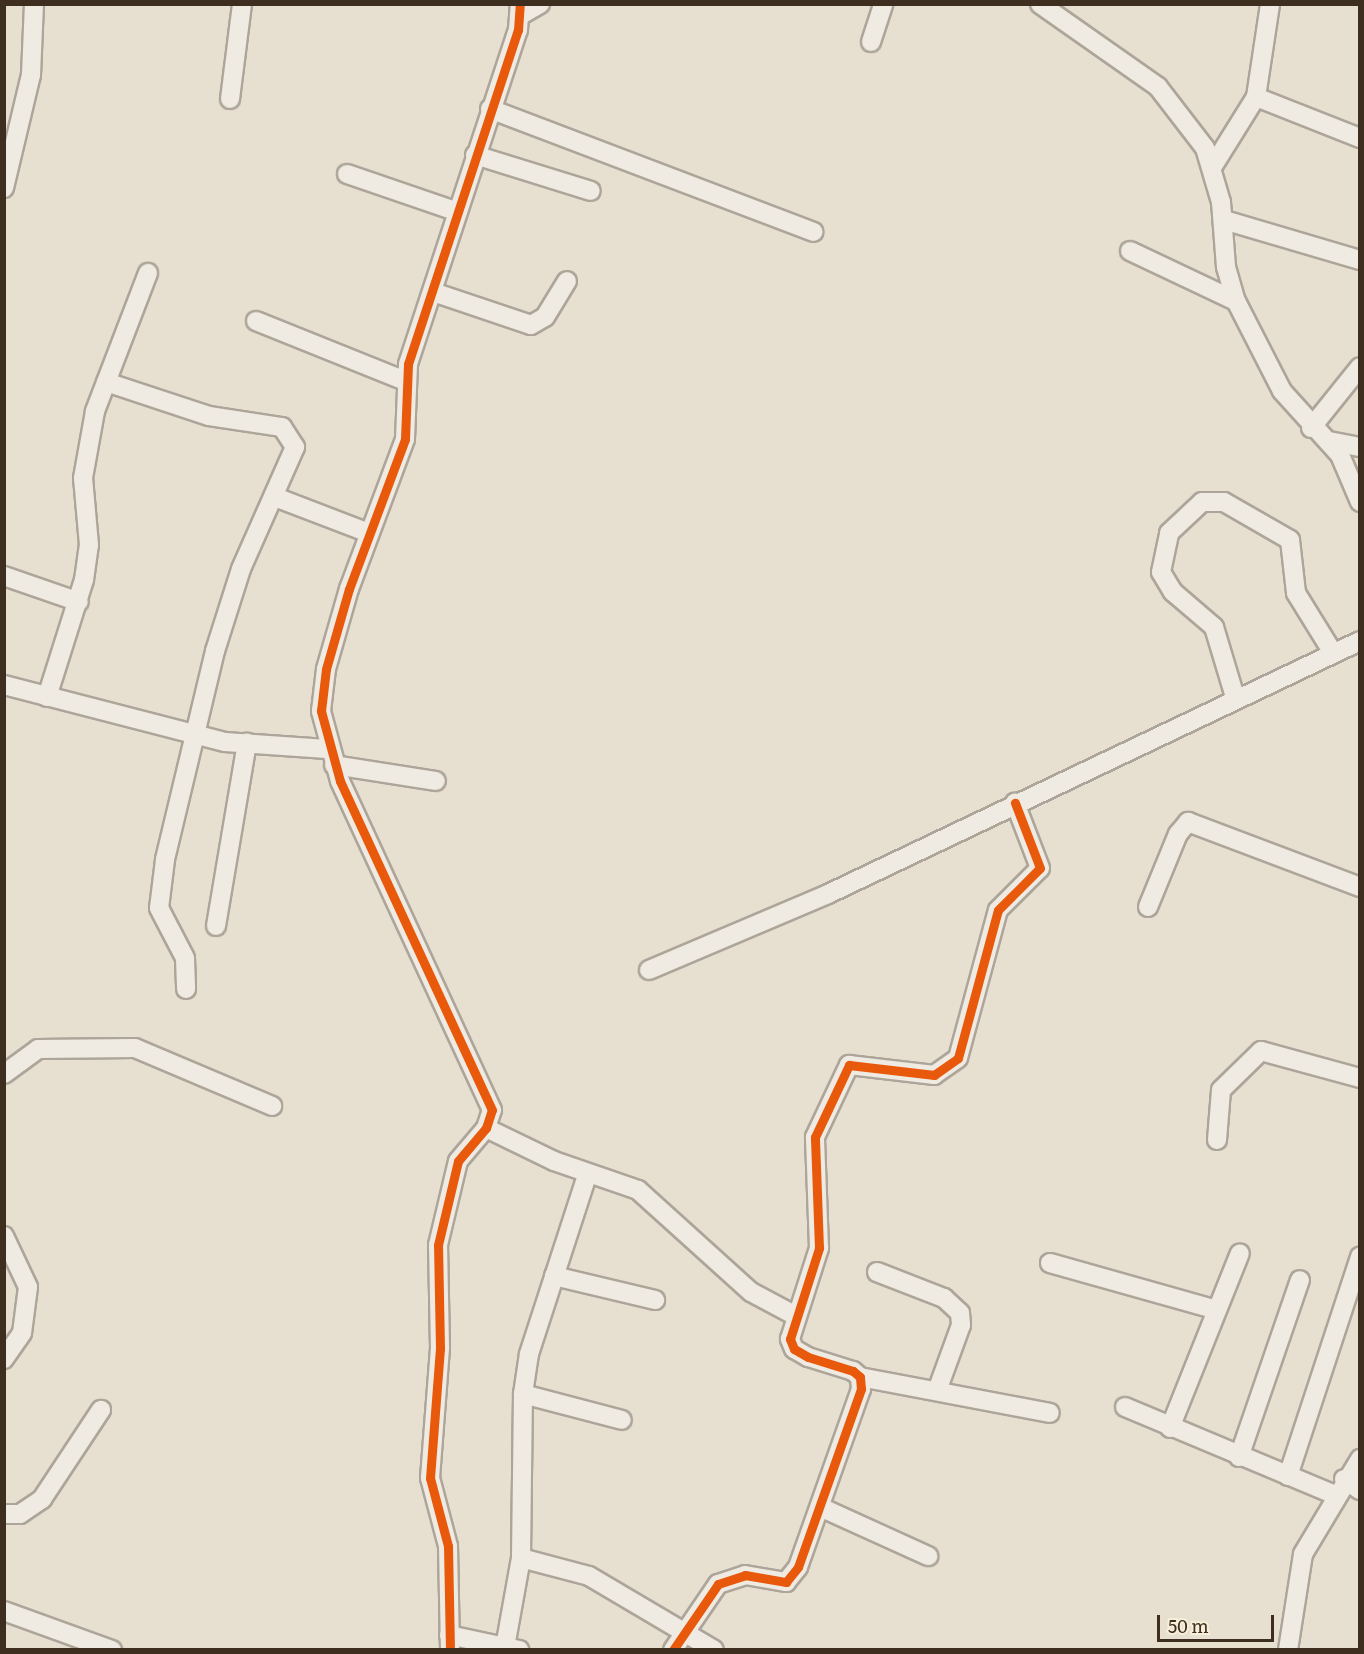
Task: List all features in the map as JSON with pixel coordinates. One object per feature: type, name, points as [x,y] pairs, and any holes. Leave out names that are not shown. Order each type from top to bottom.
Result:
[{"type":"street","points":[[4,188],[31,75],[34,4]]},
{"type":"street","points":[[230,99],[242,4]]},
{"type":"street","points":[[540,4],[520,10],[475,155],[405,381],[405,439],[369,533],[326,669],[321,711],[330,757],[485,1086],[492,1110],[486,1128],[458,1161],[438,1245],[440,1348],[430,1478],[448,1546],[450,1642],[512,1648],[520,1558],[523,1394],[529,1354],[587,1175]]},
{"type":"street","points":[[871,42],[883,4]]},
{"type":"street","points":[[1040,4],[1158,87],[1198,137],[1213,166],[1224,220],[1226,267],[1236,300],[1282,391],[1311,428],[1329,441],[1359,447]]},
{"type":"street","points":[[1213,166],[1256,98],[1270,4]]},
{"type":"street","points":[[1256,98],[1359,138]]},
{"type":"street","points":[[490,109],[813,232]]},
{"type":"street","points":[[475,155],[591,191]]},
{"type":"street","points":[[347,174],[458,212]]},
{"type":"street","points":[[1224,220],[1359,260]]},
{"type":"street","points":[[1130,251],[1236,300]]},
{"type":"street","points":[[47,697],[79,602],[89,545],[83,478],[106,381],[148,273]]},
{"type":"street","points":[[433,292],[531,325],[545,317],[567,281]]},
{"type":"street","points":[[256,321],[405,381]]},
{"type":"street","points":[[1311,428],[1359,367]]},
{"type":"street","points":[[106,381],[201,414],[289,432],[294,453],[241,569],[193,735],[159,894],[164,921],[185,958],[186,989]]},
{"type":"street","points":[[1329,441],[1359,502]]},
{"type":"street","points":[[275,497],[369,533]]},
{"type":"street","points":[[1234,697],[1214,627],[1173,592],[1161,572],[1169,533],[1202,502],[1224,502],[1290,540],[1296,593],[1333,653]]},
{"type":"street","points":[[4,576],[79,602]]},
{"type":"street","points":[[649,970],[828,894],[1234,697],[1359,641]]},
{"type":"street","points":[[4,685],[193,735],[330,757],[436,781]]},
{"type":"street","points":[[216,926],[248,743]]},
{"type":"street","points":[[1015,803],[1040,868],[998,910],[958,1058],[934,1075],[849,1065],[821,1120],[812,1152],[819,1248],[790,1339],[794,1349],[860,1377],[1050,1413]]},
{"type":"street","points":[[1148,907],[1178,834],[1188,822],[1359,887]]},
{"type":"street","points":[[4,1074],[38,1049],[135,1048],[272,1106]]},
{"type":"street","points":[[1217,1140],[1221,1090],[1261,1051],[1359,1078]]},
{"type":"street","points":[[486,1128],[587,1175],[645,1195],[751,1292],[796,1316]]},
{"type":"street","points":[[4,1236],[28,1287],[22,1333],[4,1359]]},
{"type":"street","points":[[1170,1428],[1240,1253]]},
{"type":"street","points":[[1288,1476],[1359,1257]]},
{"type":"street","points":[[1050,1263],[1217,1311]]},
{"type":"street","points":[[877,1272],[944,1298],[960,1313],[961,1325],[937,1391]]},
{"type":"street","points":[[554,1276],[655,1300]]},
{"type":"street","points":[[1239,1457],[1300,1280]]},
{"type":"street","points":[[678,1642],[705,1598],[731,1576],[776,1582],[792,1577],[856,1407],[860,1377]]},
{"type":"street","points":[[523,1394],[622,1420]]},
{"type":"street","points":[[1125,1407],[1288,1476],[1359,1490]]},
{"type":"street","points":[[5,1516],[30,1509],[42,1499],[101,1410]]},
{"type":"street","points":[[1288,1650],[1303,1554],[1339,1487],[1359,1459]]},
{"type":"street","points":[[820,1507],[928,1556]]},
{"type":"street","points":[[520,1558],[589,1576],[678,1642],[714,1650]]},
{"type":"street","points":[[4,1611],[112,1650]]},
{"type":"cycle path","points":[[450,1650],[448,1546],[430,1478],[440,1348],[438,1245],[458,1161],[486,1128],[492,1110],[340,781],[321,711],[326,669],[349,589],[405,439],[408,364],[518,30],[520,4]]},
{"type":"cycle path","points":[[673,1650],[718,1584],[745,1575],[786,1582],[798,1567],[861,1389],[860,1377],[853,1371],[808,1357],[794,1349],[790,1339],[819,1248],[815,1137],[849,1065],[934,1075],[958,1058],[998,910],[1040,868],[1015,803]]}]
